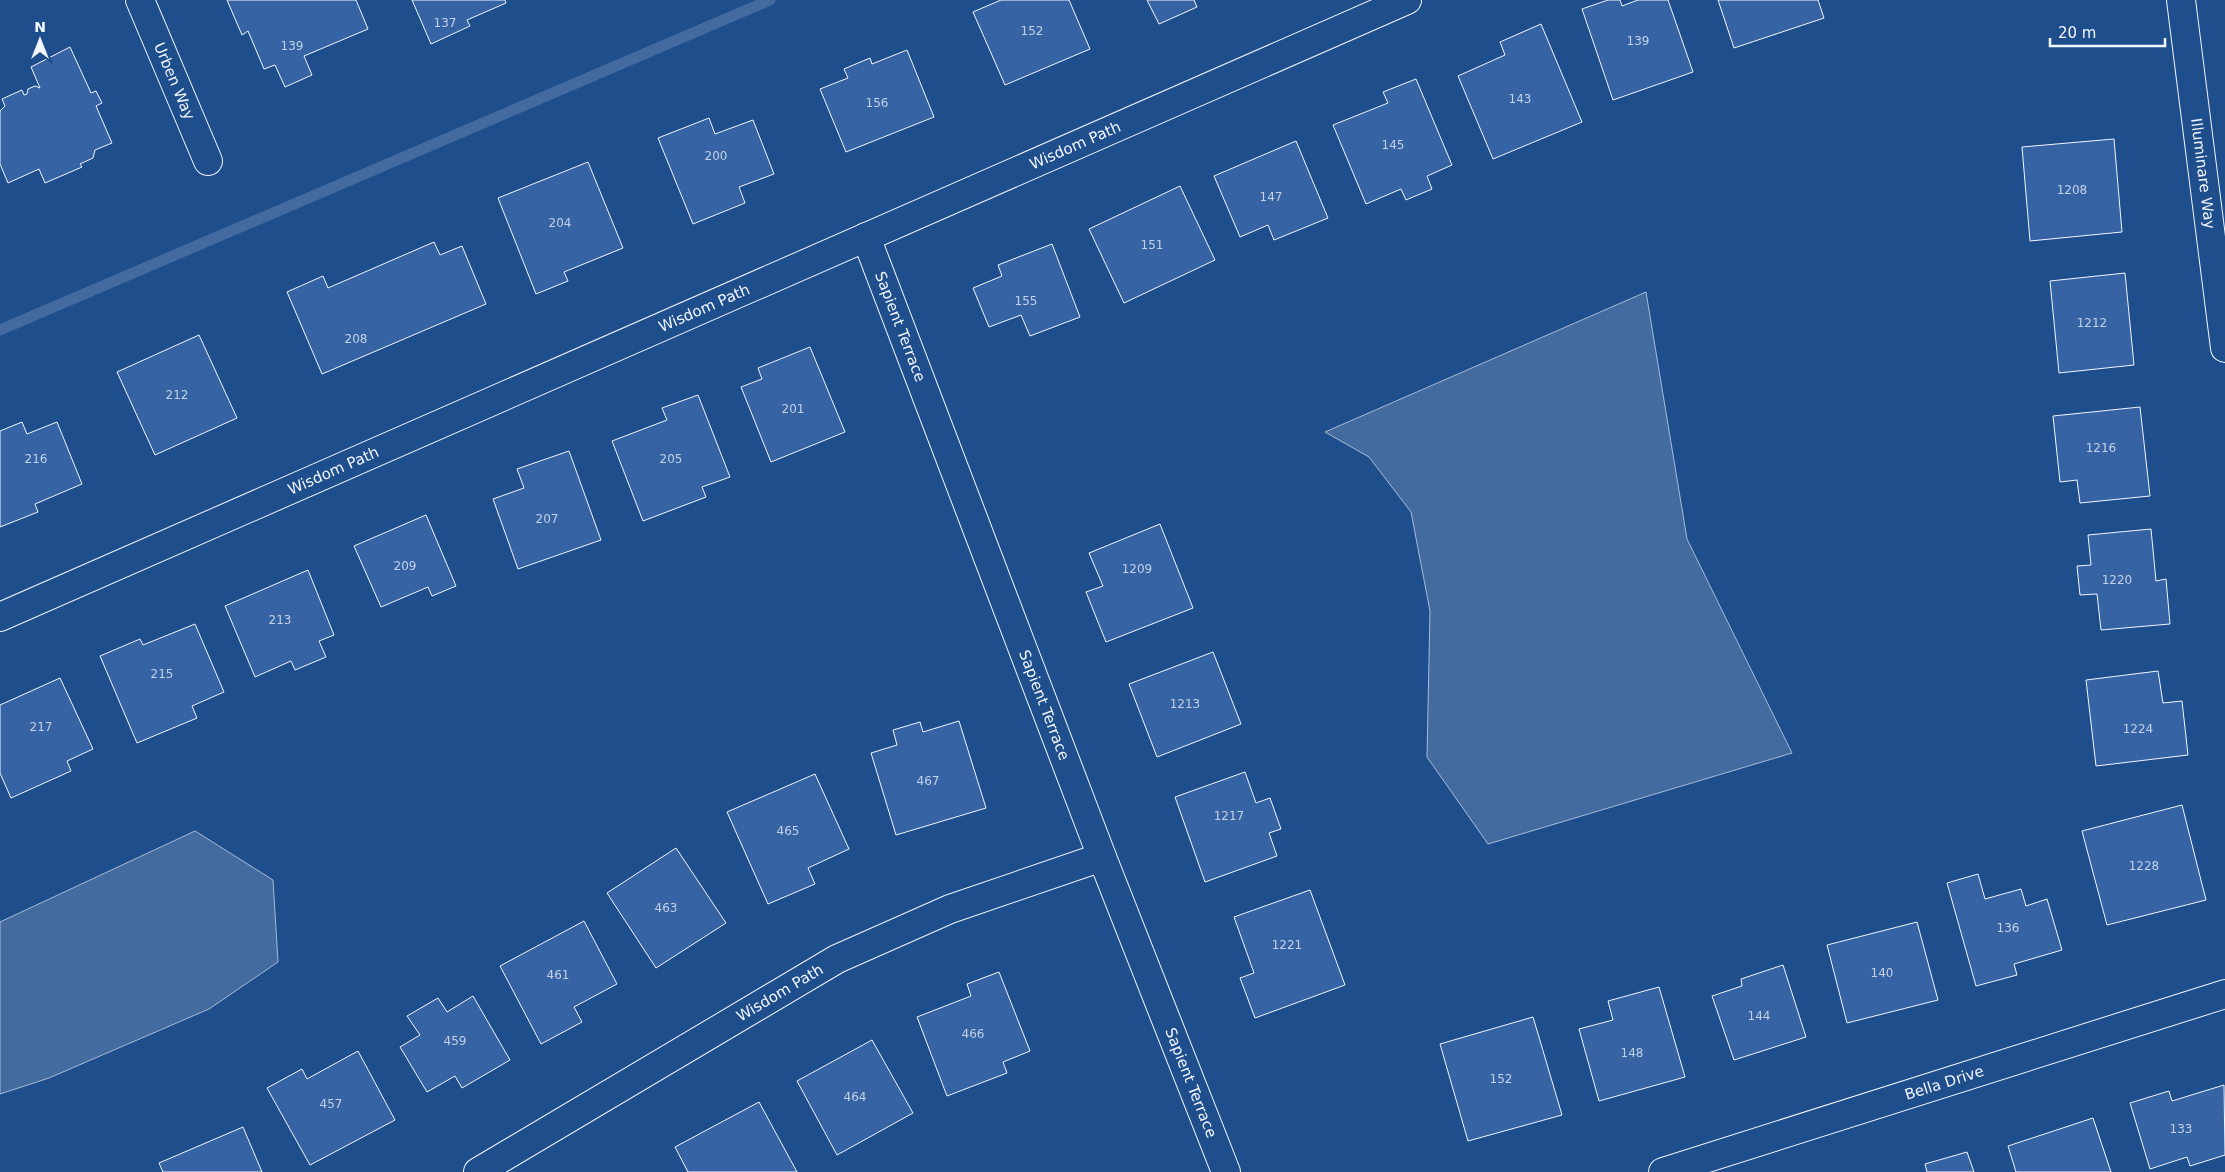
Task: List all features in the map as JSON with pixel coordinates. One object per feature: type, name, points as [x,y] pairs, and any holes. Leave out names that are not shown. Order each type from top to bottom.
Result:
[{"type":"street","name":"Urben Way","points":[[140,0],[208,161]]},
{"type":"street","name":"Wisdom Path","points":[[0,617],[1407,0]]},
{"type":"street","name":"Illuminare Way","points":[[2181,0],[2225,348]]},
{"type":"street","name":"Sapient Terrace","points":[[866,237],[1102,857],[1226,1172]]},
{"type":"street","name":"Wisdom Path","points":[[478,1172],[837,959],[950,909],[1102,857]]},
{"type":"street","name":"Bella Drive","points":[[1663,1172],[2225,994]]},
{"type":"water","points":[[1646,292],[1687,539],[1792,753],[1488,844],[1427,757],[1430,611],[1411,512],[1369,457],[1325,432]]},
{"type":"water","points":[[195,831],[273,880],[278,962],[209,1009],[49,1078],[0,1094],[0,922]]},
{"type":"building","points":[[227,0],[356,0],[368,29],[304,56],[312,75],[285,87],[275,65],[264,69],[248,31],[242,35]]},
{"type":"building","points":[[412,0],[505,0],[506,3],[467,20],[470,26],[431,44]]},
{"type":"building","points":[[1001,0],[1069,0],[1090,49],[1005,85],[973,12]]},
{"type":"building","points":[[1147,0],[1194,0],[1197,7],[1159,24]]},
{"type":"building","points":[[1608,0],[1620,0],[1622,6],[1638,0],[1668,0],[1693,72],[1613,100],[1582,9]]},
{"type":"building","points":[[1718,0],[1818,0],[1824,18],[1734,48]]},
{"type":"building","points":[[1541,24],[1582,122],[1493,159],[1458,76],[1505,55],[1500,42]]},
{"type":"building","points":[[70,47],[91,93],[96,91],[102,103],[96,106],[112,143],[95,150],[93,158],[80,164],[82,167],[45,183],[39,169],[8,183],[0,164],[0,111],[5,106],[2,99],[22,90],[24,95],[27,94],[28,89],[35,86],[40,88],[31,67]]},
{"type":"building","points":[[907,50],[934,117],[846,152],[820,89],[848,78],[844,69],[870,58],[872,64]]},
{"type":"building","points":[[1416,79],[1452,165],[1427,176],[1432,189],[1406,200],[1401,189],[1366,204],[1333,125],[1388,103],[1383,92]]},
{"type":"building","points":[[709,118],[715,134],[753,120],[774,174],[739,187],[745,203],[693,224],[658,138]]},
{"type":"building","points":[[2114,139],[2122,232],[2030,241],[2022,147]]},
{"type":"building","points":[[1296,141],[1328,218],[1274,240],[1268,225],[1240,237],[1214,176]]},
{"type":"building","points":[[588,162],[623,248],[564,272],[568,281],[536,294],[498,198]]},
{"type":"building","points":[[1180,186],[1215,260],[1124,303],[1089,229]]},
{"type":"building","points":[[434,242],[440,255],[462,246],[486,304],[322,374],[287,292],[323,276],[328,288]]},
{"type":"building","points":[[1052,244],[1080,317],[1030,336],[1021,315],[989,327],[973,288],[1002,276],[998,265]]},
{"type":"building","points":[[2125,273],[2134,365],[2059,373],[2050,281]]},
{"type":"building","points":[[199,335],[237,418],[155,455],[117,372]]},
{"type":"building","points":[[810,347],[845,432],[771,462],[741,387],[762,379],[758,368]]},
{"type":"building","points":[[698,395],[730,477],[702,487],[706,497],[643,521],[612,441],[667,420],[662,408]]},
{"type":"building","points":[[2140,407],[2150,496],[2080,503],[2077,480],[2060,482],[2053,416]]},
{"type":"building","points":[[22,422],[27,434],[57,422],[82,484],[35,504],[38,512],[0,527],[0,431]]},
{"type":"building","points":[[569,451],[601,540],[518,569],[493,499],[524,488],[517,469]]},
{"type":"building","points":[[426,515],[456,586],[432,596],[428,587],[381,607],[354,546]]},
{"type":"building","points":[[1160,524],[1193,608],[1106,642],[1086,592],[1103,586],[1089,553]]},
{"type":"building","points":[[2151,529],[2156,581],[2166,579],[2170,624],[2101,630],[2097,594],[2080,595],[2077,566],[2091,565],[2088,535]]},
{"type":"building","points":[[308,570],[334,635],[319,641],[326,657],[295,670],[291,661],[255,677],[225,606]]},
{"type":"building","points":[[195,624],[224,692],[192,706],[197,718],[137,743],[100,656],[140,639],[143,645]]},
{"type":"building","points":[[1213,652],[1241,724],[1157,757],[1129,684]]},
{"type":"building","points":[[2158,671],[2163,703],[2182,701],[2188,755],[2096,766],[2086,680]]},
{"type":"building","points":[[60,678],[93,749],[67,761],[71,771],[11,798],[0,773],[0,705]]},
{"type":"building","points":[[959,721],[986,808],[896,835],[871,753],[897,745],[893,730],[920,722],[923,732]]},
{"type":"building","points":[[1245,772],[1256,803],[1270,798],[1281,829],[1269,833],[1277,856],[1205,882],[1175,797]]},
{"type":"building","points":[[815,774],[849,849],[808,868],[815,884],[768,904],[727,812]]},
{"type":"building","points":[[2182,805],[2206,900],[2107,925],[2082,831]]},
{"type":"building","points":[[676,848],[726,923],[656,968],[607,893]]},
{"type":"building","points":[[1978,874],[1985,899],[2021,889],[2026,906],[2047,899],[2062,950],[2014,964],[2017,975],[1976,986],[1947,883]]},
{"type":"building","points":[[1310,890],[1345,985],[1255,1018],[1240,978],[1254,973],[1234,917]]},
{"type":"building","points":[[584,921],[617,984],[574,1007],[582,1022],[541,1044],[500,966]]},
{"type":"building","points":[[1917,922],[1938,1000],[1847,1023],[1827,945]]},
{"type":"building","points":[[1783,965],[1806,1037],[1734,1060],[1712,996],[1742,986],[1741,979]]},
{"type":"building","points":[[999,972],[1030,1051],[1003,1062],[1007,1073],[947,1096],[917,1017],[971,996],[967,984]]},
{"type":"building","points":[[1659,987],[1685,1077],[1599,1101],[1579,1029],[1613,1020],[1608,1001]]},
{"type":"building","points":[[473,996],[510,1060],[462,1088],[455,1076],[427,1092],[400,1047],[420,1035],[407,1016],[438,998],[447,1012]]},
{"type":"building","points":[[1533,1017],[1562,1115],[1468,1141],[1440,1044]]},
{"type":"building","points":[[872,1040],[913,1113],[837,1155],[797,1081]]},
{"type":"building","points":[[358,1051],[395,1120],[310,1165],[267,1088],[302,1069],[307,1079]]},
{"type":"building","points":[[2224,1085],[2225,1155],[2190,1166],[2187,1157],[2150,1169],[2130,1103],[2169,1091],[2172,1101]]},
{"type":"building","points":[[759,1102],[797,1172],[688,1172],[675,1147]]},
{"type":"building","points":[[2093,1118],[2111,1172],[2016,1172],[2008,1146]]},
{"type":"building","points":[[243,1127],[262,1172],[163,1172],[159,1163]]},
{"type":"building","points":[[1967,1152],[1974,1172],[1927,1172],[1925,1164]]},
{"type":"waterway","points":[[0,330],[770,0]]}]
